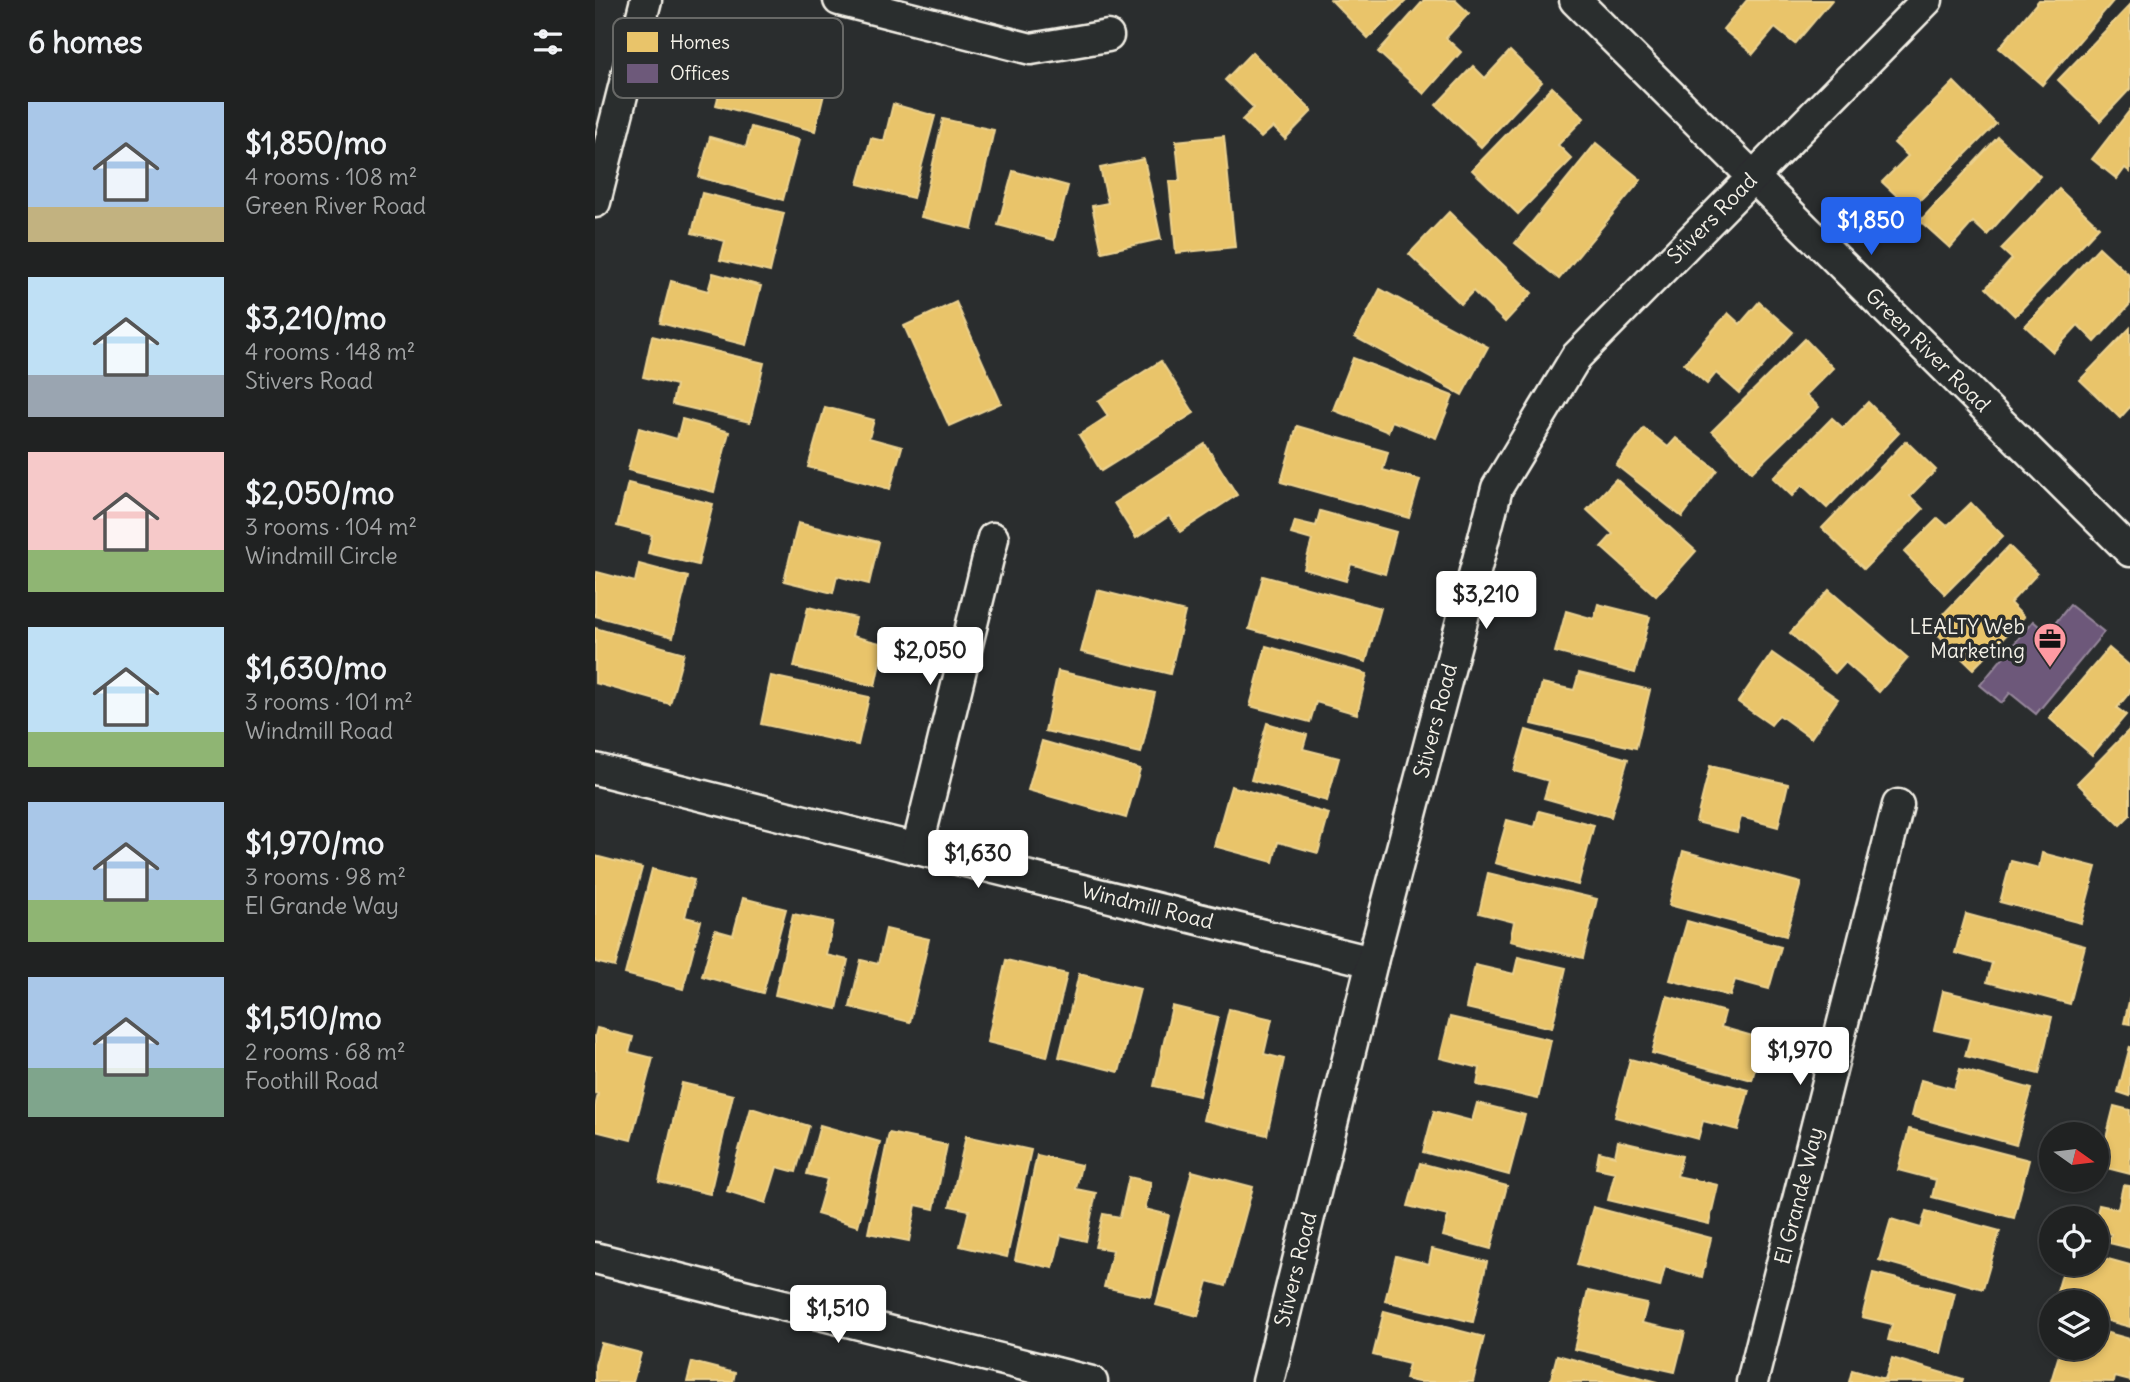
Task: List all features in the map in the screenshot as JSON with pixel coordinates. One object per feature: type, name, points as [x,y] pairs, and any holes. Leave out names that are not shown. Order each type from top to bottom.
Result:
[{"type":"street","points":[[641,18],[646,0]]},
{"type":"street","points":[[839,0],[1031,49],[1108,36]]},
{"type":"street","name":"Green River Road","points":[[1575,0],[2130,551]]},
{"type":"street","name":"Stivers Road","points":[[1268,1382],[1372,961],[1497,488],[1576,357],[1927,0]]},
{"type":"street","points":[[595,202],[621,98]]},
{"type":"street","points":[[917,849],[993,538]]},
{"type":"street","name":"Windmill Road","points":[[595,769],[1372,961]]},
{"type":"street","name":"El Grande Way","points":[[1752,1382],[1898,805]]},
{"type":"street","points":[[595,1258],[1092,1382]]},
{"type":"building: Homes","points":[[1331,0],[1407,0],[1368,38]]},
{"type":"building: Homes","points":[[1424,0],[1455,0],[1469,13],[1446,38],[1461,52],[1424,94],[1378,52]]},
{"type":"building: Homes","points":[[1747,0],[1832,0],[1795,44],[1775,28],[1753,54],[1723,29]]},
{"type":"building: Homes","points":[[2039,0],[2114,0],[2042,85],[1999,48]]},
{"type":"building: Homes","points":[[2130,5],[2130,89],[2100,121],[2058,80]]},
{"type":"building: Homes","points":[[1510,51],[1542,82],[1481,147],[1436,105],[1473,66],[1485,78]]},
{"type":"building: Homes","points":[[1252,52],[1312,111],[1285,139],[1273,127],[1261,138],[1242,120],[1254,108],[1225,80]]},
{"type":"building: Homes","points":[[1954,82],[1996,124],[1911,209],[1882,182],[1908,156],[1894,143]]},
{"type":"building: Homes","points":[[1552,87],[1584,118],[1558,145],[1572,159],[1518,214],[1472,170]]},
{"type":"building: Homes","points":[[718,98],[823,98],[815,131],[716,105]]},
{"type":"building: Homes","points":[[893,104],[935,116],[913,198],[858,184],[871,138],[884,141]]},
{"type":"building: Homes","points":[[2130,110],[2130,172],[2125,168],[2117,179],[2092,159]]},
{"type":"building: Homes","points":[[943,119],[994,130],[972,229],[921,217]]},
{"type":"building: Homes","points":[[751,127],[799,140],[783,200],[699,177],[710,137],[746,147]]},
{"type":"building: Homes","points":[[1224,136],[1235,247],[1176,253],[1169,181],[1180,181],[1176,141]]},
{"type":"building: Homes","points":[[1998,137],[2040,176],[1987,235],[1973,222],[1950,248],[1920,221]]},
{"type":"building: Homes","points":[[1596,143],[1641,180],[1559,279],[1515,243]]},
{"type":"building: Homes","points":[[1144,159],[1161,239],[1102,252],[1092,206],[1108,203],[1100,168]]},
{"type":"building: Homes","points":[[1013,171],[1068,186],[1054,240],[998,225]]},
{"type":"building: Homes","points":[[2059,189],[2099,227],[2015,316],[1986,288],[2012,259],[2001,249]]},
{"type":"building: Homes","points":[[702,193],[784,213],[770,272],[720,260],[725,241],[692,233]]},
{"type":"building: Homes","points":[[1449,212],[1532,293],[1505,322],[1473,291],[1461,304],[1409,254]]},
{"type":"building: Homes","points":[[2099,247],[2130,276],[2130,304],[2095,342],[2078,325],[2053,352],[2025,326]]},
{"type":"building: Homes","points":[[713,273],[761,286],[746,345],[660,323],[671,281],[708,291]]},
{"type":"building: Homes","points":[[1380,289],[1488,347],[1462,395],[1355,337]]},
{"type":"building: Homes","points":[[956,302],[1001,403],[949,426],[904,326]]},
{"type":"building: Homes","points":[[1759,302],[1793,332],[1739,393],[1716,373],[1707,384],[1684,364],[1728,313],[1740,324]]},
{"type":"building: Homes","points":[[2130,328],[2130,407],[2120,418],[2080,380]]},
{"type":"building: Homes","points":[[652,336],[764,363],[750,422],[672,404],[676,385],[643,377]]},
{"type":"building: Homes","points":[[1805,339],[1833,368],[1806,395],[1819,407],[1752,472],[1712,431]]},
{"type":"building: Homes","points":[[1353,358],[1453,396],[1436,438],[1392,421],[1388,432],[1333,410]]},
{"type":"building: Homes","points":[[1161,361],[1194,413],[1101,471],[1079,435],[1108,416],[1098,401]]},
{"type":"building: Homes","points":[[1868,402],[1899,433],[1827,508],[1802,485],[1792,496],[1773,478],[1832,418],[1843,428]]},
{"type":"building: Homes","points":[[825,407],[874,420],[869,438],[902,447],[890,489],[808,467]]},
{"type":"building: Homes","points":[[682,419],[729,432],[714,492],[628,470],[639,428],[677,439]]},
{"type":"building: Homes","points":[[1297,426],[1388,452],[1383,470],[1420,480],[1409,518],[1281,482]]},
{"type":"building: Homes","points":[[1644,428],[1668,447],[1676,438],[1717,470],[1682,517],[1616,465]]},
{"type":"building: Homes","points":[[1906,441],[1936,470],[1910,496],[1923,509],[1864,569],[1822,528]]},
{"type":"building: Homes","points":[[1205,444],[1237,495],[1180,532],[1169,516],[1136,538],[1114,503]]},
{"type":"building: Homes","points":[[1616,479],[1696,551],[1656,596],[1601,547],[1613,534],[1587,510]]},
{"type":"building: Homes","points":[[628,483],[713,504],[698,565],[648,553],[652,535],[617,526]]},
{"type":"building: Homes","points":[[1971,503],[2003,536],[1945,594],[1904,552],[1938,518],[1947,526]]},
{"type":"building: Homes","points":[[1320,511],[1396,532],[1385,574],[1351,564],[1346,581],[1304,569],[1312,540],[1291,534],[1295,521],[1316,526]]},
{"type":"building: Homes","points":[[798,523],[879,542],[869,584],[837,576],[833,593],[784,581]]},
{"type":"building: Homes","points":[[2009,546],[2037,574],[2010,603],[2024,617],[1973,669],[1930,628]]},
{"type":"building: Homes","points":[[639,564],[688,577],[673,637],[595,616],[597,572],[635,582]]},
{"type":"building: Homes","points":[[1263,576],[1381,608],[1366,662],[1249,629]]},
{"type":"building: Homes","points":[[1097,590],[1185,612],[1170,674],[1081,652]]},
{"type":"building: Homes","points":[[1829,590],[1908,658],[1879,692],[1845,662],[1835,673],[1790,633]]},
{"type":"building: Homes","points":[[1598,604],[1650,617],[1635,673],[1555,652],[1566,611],[1594,619]]},
{"type":"building: Homes","points":[[808,607],[856,618],[852,636],[884,644],[875,686],[794,667]]},
{"type":"building: Homes","points":[[595,628],[684,653],[670,704],[595,683]]},
{"type":"building: Homes","points":[[1266,646],[1367,674],[1357,714],[1316,702],[1310,722],[1250,706]]},
{"type":"building: Homes","points":[[2109,648],[2130,666],[2130,692],[2117,708],[2126,715],[2092,755],[2049,718]]},
{"type":"building: Homes","points":[[1772,653],[1838,699],[1811,738],[1779,715],[1771,725],[1738,702]]},
{"type":"building: Homes","points":[[1058,671],[1155,693],[1141,753],[1045,731]]},
{"type":"building: Homes","points":[[1579,673],[1650,690],[1636,748],[1532,724],[1542,683],[1574,690]]},
{"type":"building: Homes","points":[[771,676],[869,697],[858,745],[761,724]]},
{"type":"building: Homes","points":[[1267,723],[1307,735],[1303,749],[1339,758],[1327,801],[1251,780]]},
{"type":"building: Homes","points":[[2130,729],[2130,815],[2120,825],[2077,783]]},
{"type":"building: Homes","points":[[1526,730],[1628,759],[1611,817],[1544,798],[1549,781],[1514,771]]},
{"type":"building: Homes","points":[[1042,741],[1140,769],[1126,818],[1028,790]]},
{"type":"building: Homes","points":[[1710,766],[1788,784],[1778,827],[1741,817],[1737,832],[1696,822]]},
{"type":"building: Homes","points":[[1231,786],[1329,814],[1318,853],[1278,842],[1273,862],[1214,846]]},
{"type":"building: Homes","points":[[1539,811],[1594,825],[1578,885],[1495,863],[1507,820],[1535,827]]},
{"type":"building: Homes","points":[[1683,851],[1801,883],[1786,936],[1669,905]]},
{"type":"building: Homes","points":[[2042,853],[2096,867],[2081,923],[2000,902],[2011,861],[2039,868]]},
{"type":"building: Homes","points":[[595,856],[642,868],[615,967],[595,962]]},
{"type":"building: Homes","points":[[652,869],[694,880],[685,917],[701,921],[683,989],[625,974]]},
{"type":"building: Homes","points":[[1488,873],[1597,899],[1583,958],[1510,941],[1514,922],[1479,913]]},
{"type":"building: Homes","points":[[743,898],[786,909],[763,993],[702,976],[715,930],[733,935]]},
{"type":"building: Homes","points":[[793,914],[833,922],[826,955],[848,960],[837,1009],[775,995]]},
{"type":"building: Homes","points":[[1966,914],[2085,946],[2070,1004],[1987,982],[1992,963],[1955,953]]},
{"type":"building: Homes","points":[[1687,921],[1781,947],[1769,989],[1735,980],[1730,996],[1670,980]]},
{"type":"building: Homes","points":[[886,929],[929,939],[910,1022],[850,1007],[861,960],[878,964]]},
{"type":"building: Homes","points":[[1518,957],[1566,968],[1552,1028],[1466,1008],[1475,965],[1514,974]]},
{"type":"building: Homes","points":[[1006,960],[1067,974],[1047,1057],[987,1042]]},
{"type":"building: Homes","points":[[1079,974],[1140,989],[1119,1072],[1059,1057]]},
{"type":"building: Homes","points":[[1943,991],[2052,1017],[2039,1074],[1965,1056],[1970,1038],[1934,1030]]},
{"type":"building: Homes","points":[[1667,996],[1725,1012],[1721,1027],[1763,1039],[1752,1080],[1652,1053]]},
{"type":"building: Homes","points":[[2130,997],[2130,1024],[2124,1023]]},
{"type":"building: Homes","points":[[1172,1006],[1218,1017],[1199,1096],[1154,1086]]},
{"type":"building: Homes","points":[[1229,1009],[1272,1019],[1264,1054],[1284,1059],[1267,1135],[1203,1120]]},
{"type":"building: Homes","points":[[1450,1017],[1551,1040],[1538,1099],[1477,1085],[1480,1068],[1440,1058]]},
{"type":"building: Homes","points":[[597,1028],[633,1037],[629,1052],[653,1058],[631,1140],[595,1131],[598,1094],[595,1093]]},
{"type":"building: Homes","points":[[2130,1046],[2130,1096],[2118,1092]]},
{"type":"building: Homes","points":[[1630,1059],[1749,1090],[1738,1130],[1703,1121],[1698,1139],[1615,1117]]},
{"type":"building: Homes","points":[[1960,1069],[2032,1089],[2016,1145],[1912,1116],[1921,1080],[1954,1089]]},
{"type":"building: Homes","points":[[682,1083],[733,1095],[710,1194],[659,1182]]},
{"type":"building: Homes","points":[[1477,1103],[1525,1115],[1509,1175],[1423,1152],[1434,1111],[1472,1121]]},
{"type":"building: Homes","points":[[2114,1106],[2130,1110],[2130,1174],[2109,1169],[2109,1126]]},
{"type":"building: Homes","points":[[751,1108],[809,1126],[796,1172],[777,1167],[766,1203],[727,1191]]},
{"type":"building: Homes","points":[[820,1125],[880,1142],[858,1226],[817,1214],[827,1179],[807,1174]]},
{"type":"building: Homes","points":[[1909,1129],[2029,1160],[2014,1218],[1932,1197],[1936,1180],[1898,1170]]},
{"type":"building: Homes","points":[[889,1133],[947,1145],[934,1209],[916,1205],[909,1241],[868,1233]]},
{"type":"building: Homes","points":[[966,1136],[1031,1150],[1007,1257],[960,1246],[969,1210],[950,1206]]},
{"type":"building: Homes","points":[[1618,1141],[1682,1156],[1677,1176],[1718,1185],[1709,1224],[1608,1200],[1615,1172],[1596,1168],[1599,1152],[1615,1156]]},
{"type":"building: Homes","points":[[1037,1155],[1081,1165],[1076,1189],[1096,1193],[1086,1241],[1061,1235],[1053,1268],[1015,1260]]},
{"type":"building: Homes","points":[[1420,1163],[1507,1186],[1491,1249],[1443,1236],[1448,1216],[1408,1206]]},
{"type":"building: Homes","points":[[1192,1171],[1253,1187],[1226,1286],[1208,1281],[1198,1316],[1156,1305]]},
{"type":"building: Homes","points":[[1129,1177],[1151,1182],[1145,1209],[1169,1215],[1151,1297],[1104,1287],[1113,1250],[1095,1247],[1103,1214],[1120,1217]]},
{"type":"building: Homes","points":[[2123,1185],[2130,1186],[2130,1248],[2109,1243],[2109,1207],[2118,1209]]},
{"type":"building: Homes","points":[[1593,1207],[1711,1238],[1702,1277],[1665,1267],[1660,1287],[1577,1265]]},
{"type":"building: Homes","points":[[1926,1211],[2000,1231],[1983,1289],[1879,1260],[1891,1219],[1921,1228]]},
{"type":"building: Homes","points":[[1432,1249],[1487,1262],[1473,1322],[1385,1301],[1396,1256],[1429,1264]]},
{"type":"building: Homes","points":[[2109,1259],[2130,1265],[2130,1327],[2109,1321],[2109,1290],[2057,1290],[2062,1276],[2109,1276]]},
{"type":"building: Homes","points":[[1873,1273],[1955,1293],[1941,1353],[1888,1340],[1892,1324],[1862,1317]]},
{"type":"building: Homes","points":[[1588,1291],[1647,1304],[1642,1323],[1685,1332],[1675,1372],[1574,1349]]},
{"type":"building: Homes","points":[[1384,1311],[1484,1337],[1473,1382],[1418,1382],[1405,1379],[1409,1364],[1373,1355]]},
{"type":"building: Homes","points":[[2109,1333],[2130,1339],[2130,1381],[2115,1377],[2114,1382],[2051,1381],[2057,1360],[2109,1360]]},
{"type":"building: Homes","points":[[601,1343],[641,1353],[633,1382],[595,1382],[595,1365]]},
{"type":"building: Homes","points":[[1557,1355],[1658,1382],[1550,1382]]},
{"type":"building: Homes","points":[[1892,1358],[1963,1379],[1962,1382],[1849,1382],[1852,1370],[1885,1379]]},
{"type":"building: Homes","points":[[692,1362],[735,1373],[733,1382],[687,1382]]},
{"type":"building: Offices","points":[[2070,605],[2104,632],[2036,714],[2010,693],[2002,703],[1980,685],[2033,621],[2047,633]]},
{"type":"place","name":"LEALTY Web Marketing","points":[[2050,669]]}]
